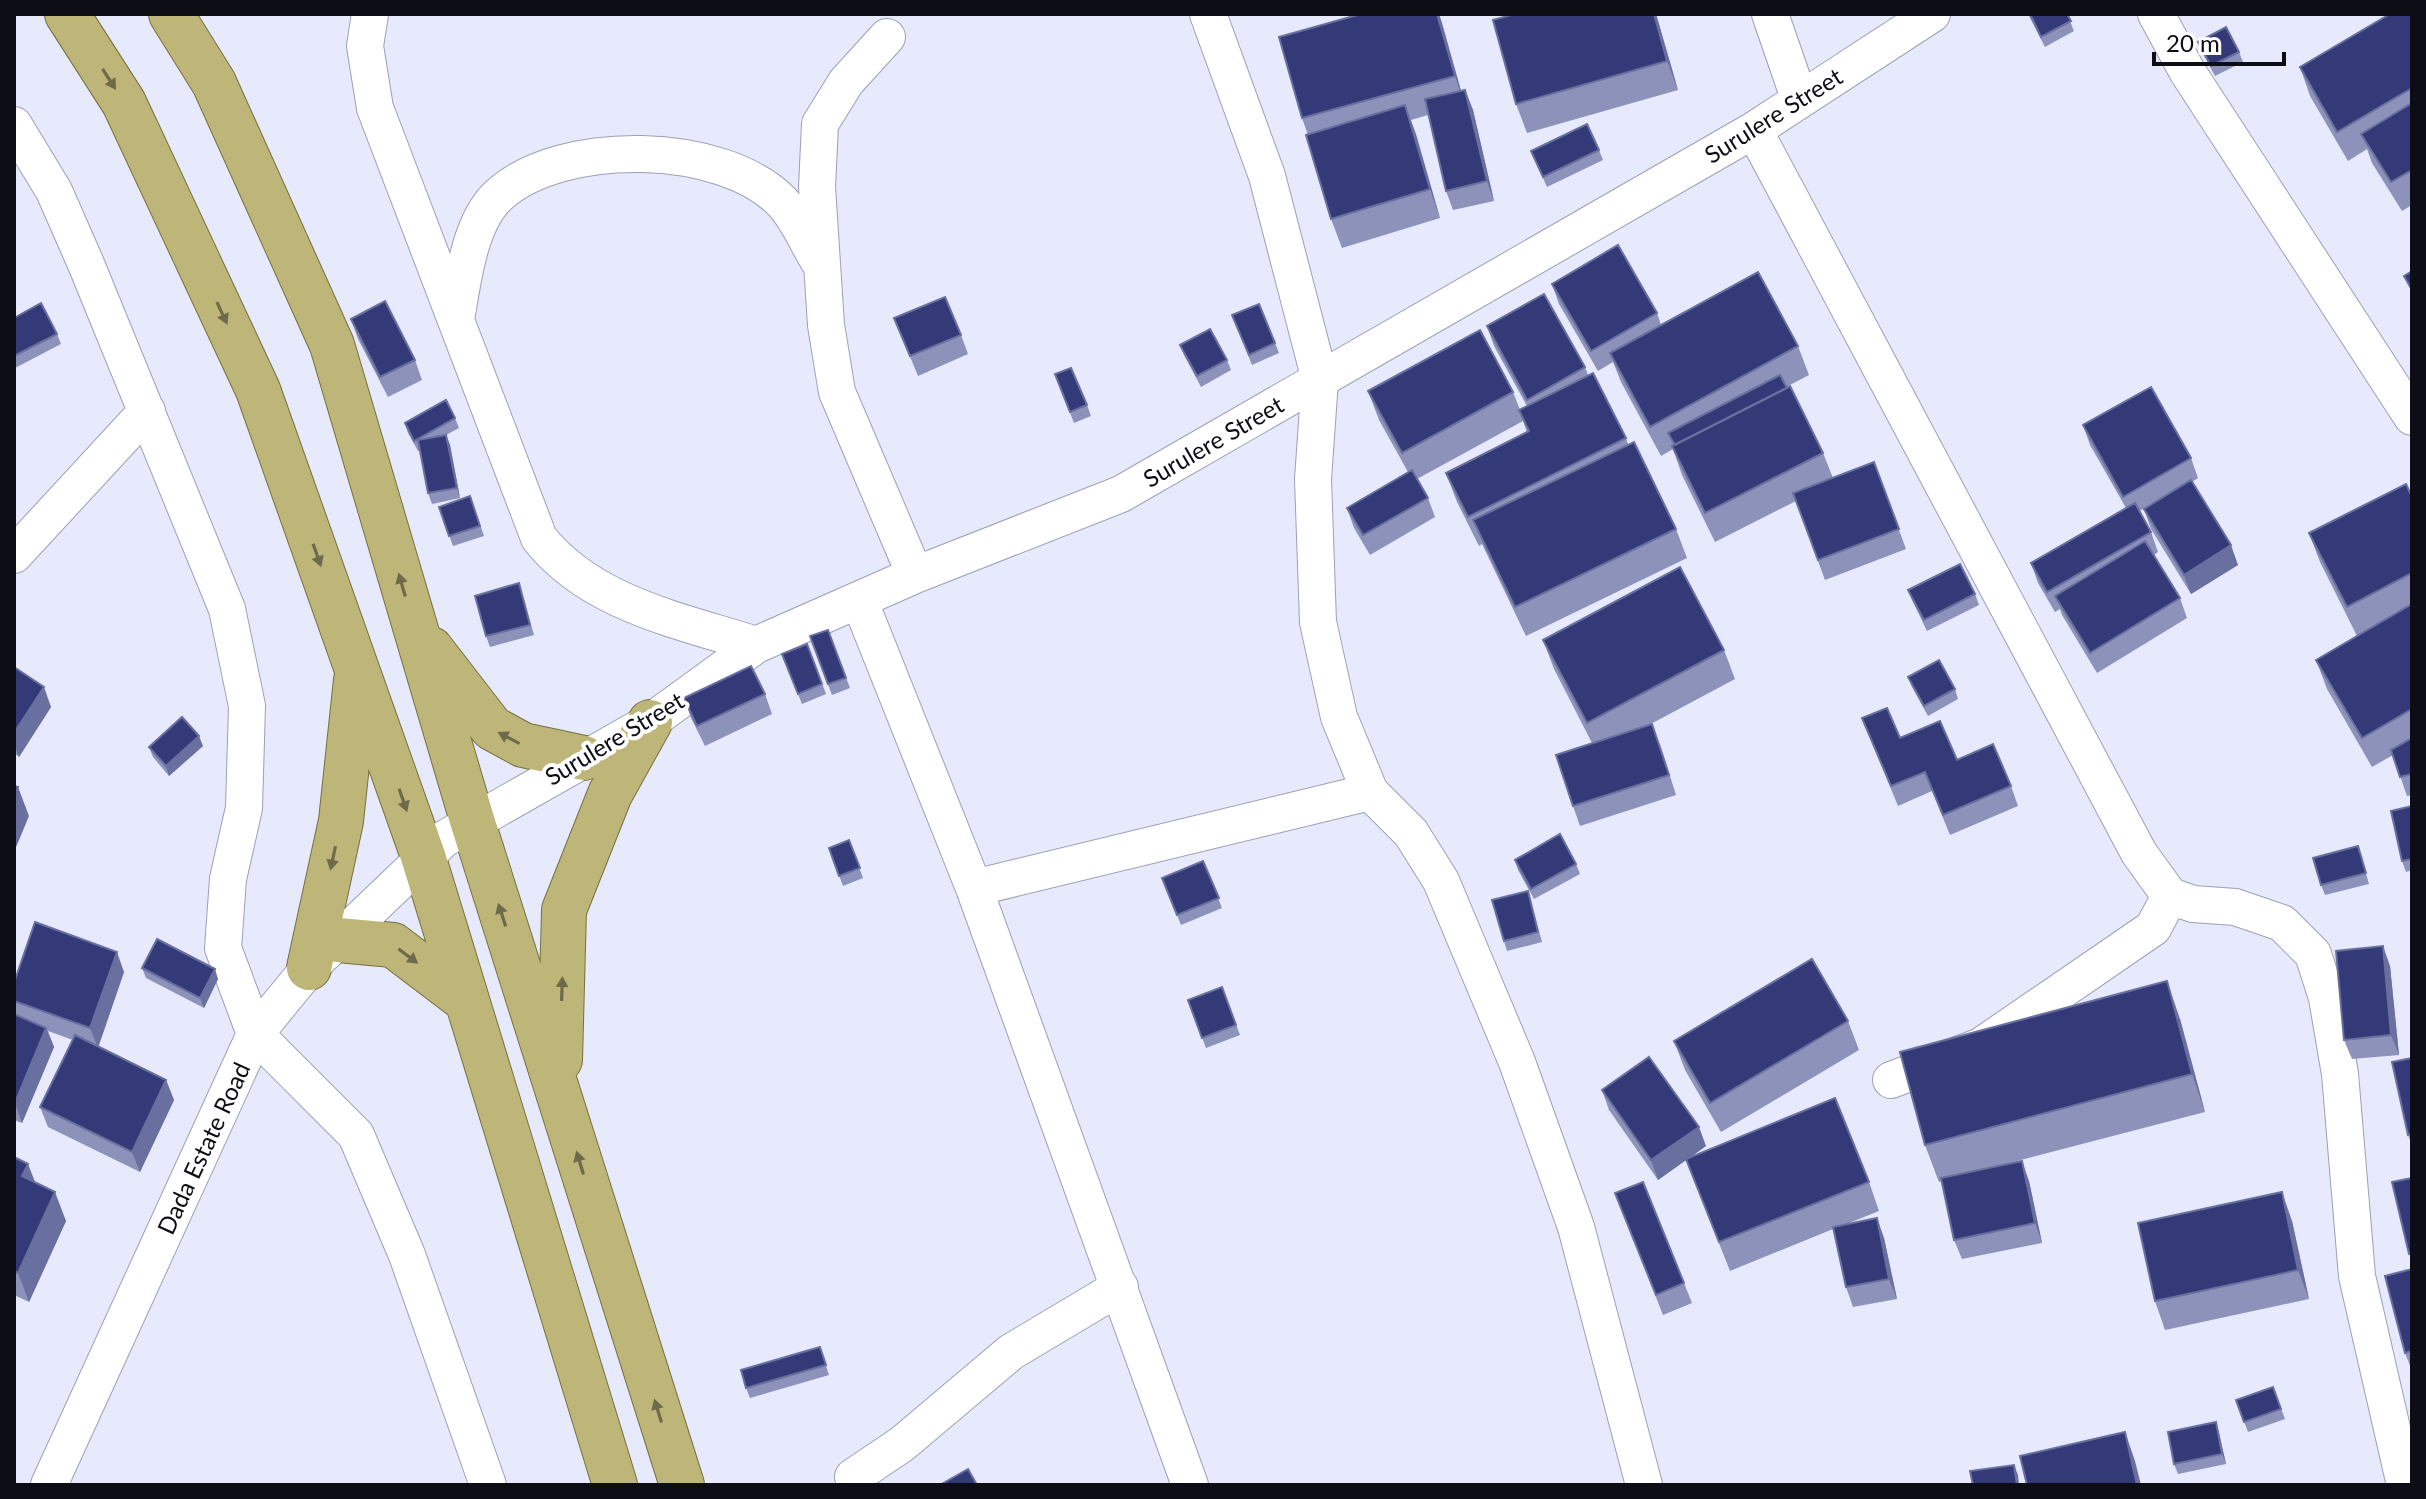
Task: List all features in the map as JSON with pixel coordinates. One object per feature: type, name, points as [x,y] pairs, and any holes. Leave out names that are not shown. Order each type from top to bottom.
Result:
[{"type":"highway","points":[[67,14],[124,103],[258,390],[423,856],[615,1485]]},
{"type":"highway","points":[[171,14],[214,83],[332,345],[472,820],[682,1485]]},
{"type":"highway","points":[[415,629],[492,728],[523,745],[584,758]]},
{"type":"highway","points":[[357,669],[323,954],[393,945],[467,1001]]},
{"type":"highway","points":[[559,1095],[564,910],[610,794],[650,722]]},
{"type":"street","points":[[370,14],[365,46],[375,108],[539,538],[556,560],[623,602],[756,645]]},
{"type":"street","points":[[1208,14],[1267,176],[1320,380],[1313,479],[1318,622],[1339,717],[1370,792],[1411,833],[1441,881],[1517,1062],[1576,1227],[1644,1485]]},
{"type":"street","points":[[1770,14],[1799,98]]},
{"type":"street","name":"Surulere Street","points":[[423,856],[472,820],[650,722],[756,645],[860,602],[915,575],[1121,494],[1754,130],[1932,14]]},
{"type":"street","points":[[2156,14],[2187,71],[2412,417]]},
{"type":"street","points":[[887,37],[846,82],[820,124],[817,187],[821,265],[837,392],[915,575]]},
{"type":"street","points":[[14,125],[54,191],[227,609],[247,706],[244,808],[228,879],[223,948],[255,1034],[356,1135],[407,1255],[488,1485]]},
{"type":"street","points":[[1754,130],[2139,853],[2170,896],[2193,904],[2235,907],[2282,923],[2313,954],[2327,998],[2340,1074],[2357,1276],[2405,1485]]},
{"type":"street","points":[[457,317],[468,248],[498,196],[549,166],[602,157],[684,155],[738,171],[782,202],[821,265]]},
{"type":"street","points":[[14,555],[147,411]]},
{"type":"street","points":[[860,602],[974,888],[1190,1485]]},
{"type":"street","points":[[974,888],[1370,792]]},
{"type":"street","name":"Dada Estate Road","points":[[49,1485],[255,1034],[323,954],[423,856]]},
{"type":"street","points":[[1891,1080],[1981,1046],[2153,928],[2170,896]]},
{"type":"street","points":[[853,1477],[902,1444],[1011,1352],[1120,1287]]},
{"type":"building","points":[[1361,14],[1437,14],[1455,76],[1302,118],[1279,37]]},
{"type":"building","points":[[1515,14],[1654,14],[1667,61],[1516,104],[1493,20]]},
{"type":"building","points":[[2030,14],[2067,14],[2071,21],[2041,37]]},
{"type":"building","points":[[2390,14],[2412,14],[2412,88],[2337,132],[2300,67]]},
{"type":"building","points":[[2226,27],[2239,52],[2211,66],[2198,42]]},
{"type":"building","points":[[1465,90],[1487,181],[1446,191],[1425,99]]},
{"type":"building","points":[[2412,103],[2412,170],[2391,182],[2361,134]]},
{"type":"building","points":[[1405,105],[1430,189],[1331,219],[1306,135]]},
{"type":"building","points":[[1587,124],[1599,150],[1543,177],[1531,151]]},
{"type":"building","points":[[1618,245],[1657,313],[1591,351],[1552,284]]},
{"type":"building","points":[[2412,271],[2412,290],[2404,276]]},
{"type":"building","points":[[1758,272],[1798,346],[1650,427],[1610,353]]},
{"type":"building","points":[[1544,294],[1585,367],[1527,400],[1487,326]]},
{"type":"building","points":[[945,297],[961,335],[910,356],[894,318]]},
{"type":"building","points":[[385,301],[415,360],[380,377],[351,319]]},
{"type":"building","points":[[41,303],[57,334],[14,356],[14,318]]},
{"type":"building","points":[[1259,304],[1275,343],[1249,355],[1232,315]]},
{"type":"building","points":[[1210,329],[1227,360],[1197,376],[1180,345]]},
{"type":"building","points":[[1480,330],[1513,392],[1402,453],[1368,391]]},
{"type":"building","points":[[1071,368],[1087,405],[1070,412],[1055,374]]},
{"type":"building","points":[[1593,373],[1626,438],[1468,517],[1446,473],[1529,431],[1519,410]]},
{"type":"building","points":[[1780,375],[1787,388],[1675,445],[1668,433]]},
{"type":"building","points":[[1790,386],[1823,453],[1705,513],[1672,446]]},
{"type":"building","points":[[2151,387],[2191,458],[2123,497],[2083,425]]},
{"type":"building","points":[[446,400],[455,418],[414,441],[405,423]]},
{"type":"building","points":[[446,435],[457,488],[428,493],[418,440]]},
{"type":"building","points":[[1634,442],[1676,529],[1515,607],[1473,520]]},
{"type":"building","points":[[1874,462],[1899,529],[1818,560],[1793,493]]},
{"type":"building","points":[[1412,470],[1428,498],[1363,535],[1347,508]]},
{"type":"building","points":[[2191,480],[2231,545],[2184,575],[2144,509]]},
{"type":"building","points":[[2406,484],[2412,497],[2412,573],[2347,607],[2309,533]]},
{"type":"building","points":[[470,496],[480,526],[449,536],[439,507]]},
{"type":"building","points":[[2135,503],[2151,532],[2047,592],[2031,563]]},
{"type":"building","points":[[2145,541],[2180,598],[2090,653],[2055,596]]},
{"type":"building","points":[[1960,564],[1975,594],[1924,620],[1908,590]]},
{"type":"building","points":[[1680,567],[1724,650],[1587,723],[1543,640]]},
{"type":"building","points":[[519,583],[530,625],[486,636],[475,596]]},
{"type":"building","points":[[2412,604],[2412,709],[2362,738],[2316,660]]},
{"type":"building","points":[[828,630],[846,678],[828,684],[810,636]]},
{"type":"building","points":[[807,644],[822,684],[798,694],[782,654]]},
{"type":"building","points":[[1939,660],[1955,689],[1924,706],[1908,677]]},
{"type":"building","points":[[751,666],[765,694],[697,726],[684,698]]},
{"type":"building","points":[[14,667],[44,687],[14,733]]},
{"type":"building","points":[[1887,708],[1900,738],[1940,721],[1957,760],[1993,744],[2011,786],[1943,815],[1925,772],[1891,786],[1862,718]]},
{"type":"building","points":[[182,717],[199,736],[166,766],[149,747]]},
{"type":"building","points":[[1652,724],[1669,775],[1573,806],[1556,755]]},
{"type":"building","points":[[2412,738],[2412,774],[2400,777],[2391,750]]},
{"type":"building","points":[[2412,806],[2412,859],[2402,861],[2391,811]]},
{"type":"building","points":[[1560,834],[1576,864],[1531,889],[1515,860]]},
{"type":"building","points":[[849,840],[860,868],[839,876],[829,848]]},
{"type":"building","points":[[2358,846],[2366,873],[2321,885],[2313,858]]},
{"type":"building","points":[[1203,861],[1219,898],[1177,915],[1162,878]]},
{"type":"building","points":[[1528,891],[1538,932],[1504,941],[1492,900]]},
{"type":"building","points":[[35,922],[117,952],[90,1028],[14,1001],[14,983]]},
{"type":"building","points":[[157,939],[215,969],[200,998],[142,968]]},
{"type":"building","points":[[2383,946],[2391,1035],[2344,1040],[2336,951]]},
{"type":"building","points":[[1812,959],[1848,1021],[1710,1103],[1674,1041]]},
{"type":"building","points":[[2167,981],[2192,1074],[1925,1145],[1900,1052]]},
{"type":"building","points":[[1222,987],[1236,1025],[1202,1038],[1188,1000]]},
{"type":"building","points":[[14,1014],[46,1028],[15,1103],[14,1103]]},
{"type":"building","points":[[75,1035],[166,1080],[132,1152],[40,1107]]},
{"type":"building","points":[[1649,1057],[1699,1127],[1651,1160],[1602,1090]]},
{"type":"building","points":[[2412,1058],[2412,1134],[2408,1135],[2392,1062]]},
{"type":"building","points":[[1835,1098],[1869,1182],[1719,1242],[1686,1159]]},
{"type":"building","points":[[14,1157],[28,1164],[22,1176],[55,1192],[18,1273],[14,1271]]},
{"type":"building","points":[[2022,1161],[2035,1223],[1954,1240],[1941,1178]]},
{"type":"building","points":[[2412,1178],[2412,1253],[2409,1254],[2392,1182]]},
{"type":"building","points":[[1643,1182],[1684,1283],[1656,1295],[1615,1193]]},
{"type":"building","points":[[2282,1192],[2298,1270],[2155,1301],[2138,1223]]},
{"type":"building","points":[[1877,1218],[1889,1279],[1846,1287],[1833,1227]]},
{"type":"building","points":[[2412,1269],[2412,1351],[2405,1353],[2385,1276]]},
{"type":"building","points":[[820,1347],[826,1365],[746,1388],[741,1370]]},
{"type":"building","points":[[2273,1387],[2281,1409],[2244,1422],[2236,1400]]},
{"type":"building","points":[[2216,1422],[2222,1454],[2174,1464],[2168,1432]]},
{"type":"building","points":[[2125,1432],[2137,1485],[2027,1485],[2020,1456]]},
{"type":"building","points":[[2014,1465],[2017,1485],[1973,1485],[1970,1471]]},
{"type":"building","points":[[968,1469],[977,1485],[940,1485]]}]
